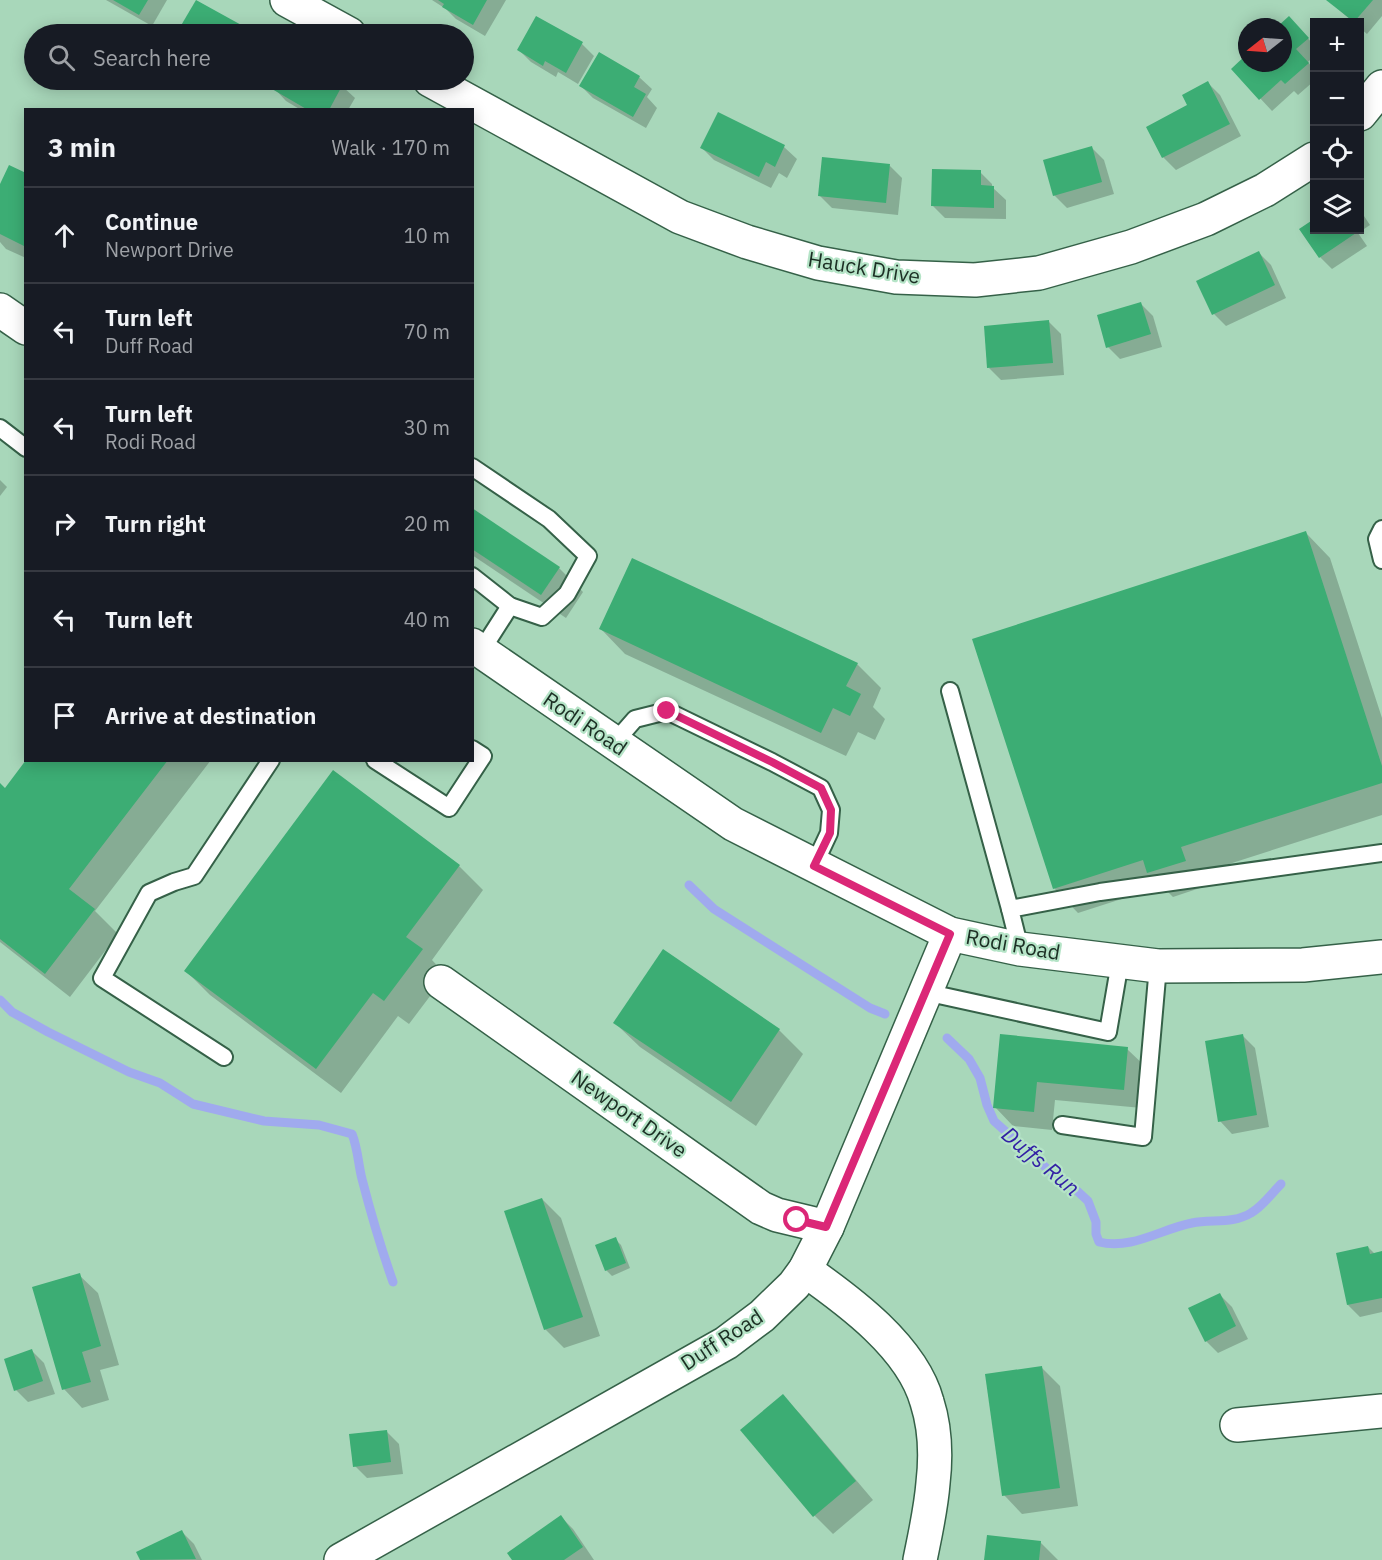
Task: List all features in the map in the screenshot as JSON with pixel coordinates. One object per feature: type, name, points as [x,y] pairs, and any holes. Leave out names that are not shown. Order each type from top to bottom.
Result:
[{"type":"street","points":[[287,0],[331,24]]},
{"type":"street","points":[[1364,108],[1382,87]]},
{"type":"street","name":"Hauck Drive","points":[[448,90],[680,217],[747,242],[808,260],[896,278],[975,280],[1039,273],[1131,248],[1206,219],[1265,190],[1310,162]]},
{"type":"street","points":[[0,310],[24,327]]},
{"type":"street","name":"Rodi Road","points":[[475,653],[733,824],[950,934],[1020,949],[1158,966],[1303,965],[1382,957]]},
{"type":"street","name":"Duff Road","points":[[341,1560],[726,1343],[780,1300],[805,1270],[826,1227],[950,934]]},
{"type":"street","name":"Newport Drive","points":[[441,982],[761,1208],[777,1215],[826,1227]]},
{"type":"street","points":[[805,1270],[869,1318],[893,1345],[922,1386],[931,1419],[934,1461],[933,1485],[920,1560]]},
{"type":"street","points":[[1237,1425],[1382,1411]]},
{"type":"lane","points":[[0,428],[24,446]]},
{"type":"lane","points":[[474,469],[549,519],[588,556],[567,594],[542,617],[510,606],[474,578]]},
{"type":"lane","points":[[1382,530],[1377,539],[1382,560]]},
{"type":"lane","points":[[475,653],[510,606]]},
{"type":"lane","points":[[950,692],[1020,949]]},
{"type":"lane","points":[[614,743],[635,719],[667,711],[821,788],[831,810],[830,833],[814,866]]},
{"type":"lane","points":[[378,762],[448,808],[483,756],[474,750]]},
{"type":"lane","points":[[224,1058],[102,978],[149,893],[194,876],[271,762]]},
{"type":"lane","points":[[1010,909],[1100,892],[1382,853]]},
{"type":"lane","points":[[925,992],[1108,1032],[1120,962]]},
{"type":"lane","points":[[1062,1125],[1143,1137],[1158,966]]},
{"type":"building","points":[[113,0],[148,0],[139,15]]},
{"type":"building","points":[[196,0],[240,24],[182,24]]},
{"type":"building","points":[[438,0],[487,0],[474,24],[442,7],[444,4]]},
{"type":"building","points":[[1326,0],[1373,0],[1357,18],[1349,18]]},
{"type":"building","points":[[536,16],[583,42],[566,73],[545,61],[543,66],[517,50]]},
{"type":"building","points":[[1292,19],[1309,38],[1296,49],[1309,63],[1285,84],[1281,80],[1259,100],[1231,69],[1238,62],[1238,72],[1292,72]]},
{"type":"building","points":[[599,52],[640,76],[634,87],[646,94],[633,117],[579,86]]},
{"type":"building","points":[[1208,81],[1230,124],[1162,158],[1146,127],[1187,105],[1182,95]]},
{"type":"building","points":[[274,90],[340,90],[330,108],[305,108]]},
{"type":"building","points":[[718,112],[785,145],[775,167],[766,162],[759,177],[700,148]]},
{"type":"building","points":[[1092,146],[1102,182],[1053,196],[1043,160]]},
{"type":"building","points":[[822,157],[890,164],[886,203],[818,196]]},
{"type":"building","points":[[9,165],[24,172],[24,246],[0,234],[0,184]]},
{"type":"building","points":[[932,169],[981,170],[981,185],[994,186],[994,208],[931,206]]},
{"type":"building","points":[[1310,222],[1310,234],[1355,234],[1319,258],[1299,229]]},
{"type":"building","points":[[1259,251],[1275,285],[1212,315],[1196,281]]},
{"type":"building","points":[[1141,302],[1151,334],[1106,348],[1097,315]]},
{"type":"building","points":[[1049,320],[1053,363],[987,368],[984,326]]},
{"type":"building","points":[[474,509],[560,567],[541,595],[474,550]]},
{"type":"building","points":[[1306,531],[1382,766],[1382,783],[1181,847],[1186,861],[1147,873],[1143,860],[1053,889],[972,639]]},
{"type":"building","points":[[632,558],[858,663],[846,686],[861,694],[850,716],[833,708],[821,733],[599,629]]},
{"type":"building","points":[[24,762],[166,762],[69,889],[95,909],[45,974],[0,939],[0,783],[5,788]]},
{"type":"building","points":[[333,770],[460,865],[406,937],[423,949],[384,1001],[373,993],[316,1069],[184,971]]},
{"type":"building","points":[[663,949],[780,1029],[731,1102],[613,1023]]},
{"type":"building","points":[[1000,1034],[1128,1047],[1124,1090],[1037,1082],[1034,1112],[993,1108]]},
{"type":"building","points":[[1243,1034],[1257,1115],[1218,1122],[1205,1041]]},
{"type":"building","points":[[542,1198],[583,1317],[544,1330],[504,1211]]},
{"type":"building","points":[[616,1237],[626,1263],[605,1271],[595,1245]]},
{"type":"building","points":[[1368,1246],[1370,1254],[1382,1251],[1382,1298],[1347,1305],[1336,1253]]},
{"type":"building","points":[[80,1273],[101,1346],[82,1352],[91,1382],[62,1390],[32,1287]]},
{"type":"building","points":[[1220,1293],[1236,1326],[1205,1342],[1188,1308]]},
{"type":"building","points":[[32,1349],[43,1381],[14,1391],[4,1359]]},
{"type":"building","points":[[1042,1366],[1060,1488],[1002,1496],[985,1374]]},
{"type":"building","points":[[783,1394],[856,1481],[813,1517],[740,1430]]},
{"type":"building","points":[[387,1430],[391,1462],[353,1467],[349,1434]]},
{"type":"building","points":[[561,1515],[583,1547],[564,1560],[512,1560],[507,1553]]},
{"type":"building","points":[[182,1530],[196,1559],[140,1560],[136,1552]]},
{"type":"building","points":[[987,1535],[1041,1541],[1039,1560],[984,1560]]},
{"type":"waterway","name":"Duffs Run","points":[[689,885],[714,909],[870,1008],[885,1014]]},
{"type":"waterway","points":[[0,1000],[12,1012],[48,1032],[129,1072],[160,1083],[193,1104],[264,1121],[319,1125],[352,1134],[369,1205],[393,1282]]},
{"type":"waterway","name":"Duffs Run","points":[[947,1038],[969,1059],[980,1078],[994,1121],[1053,1174],[1088,1201],[1096,1222],[1099,1242],[1123,1243],[1192,1223],[1237,1219],[1259,1207],[1281,1184]]},
{"type":"route","points":[[667,711],[821,788],[831,810],[830,833],[814,866],[950,934],[826,1227],[797,1220]]}]
